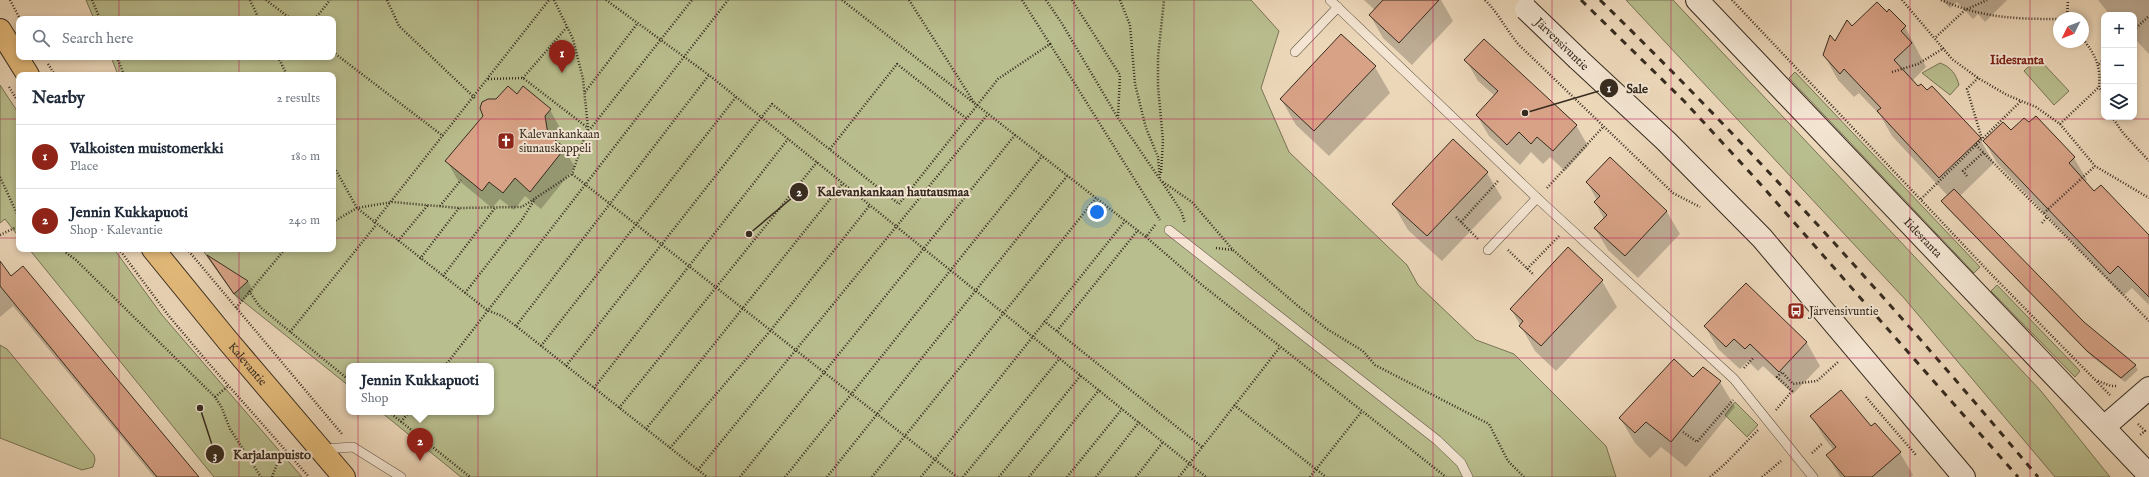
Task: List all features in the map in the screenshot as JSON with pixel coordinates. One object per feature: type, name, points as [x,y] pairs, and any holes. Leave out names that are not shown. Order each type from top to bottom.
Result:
[{"type":"main road","name":"Iidesranta","points":[[1697,0],[2149,474]]},
{"type":"main road","name":"Järvensivuntie","points":[[1521,5],[1666,141],[1762,238],[1964,477]]},
{"type":"main road","points":[[0,30],[16,56]]},
{"type":"main road","points":[[19,60],[26,72]]},
{"type":"main road","name":"Kalevantie","points":[[155,252],[228,341],[344,477]]},
{"type":"main road","points":[[2104,426],[2149,388]]},
{"type":"lane","points":[[1330,0],[1537,198],[1734,379],[1766,421],[1813,477]]},
{"type":"lane","points":[[1295,52],[1338,7]]},
{"type":"lane","points":[[1488,250],[1537,198]]},
{"type":"lane","points":[[1169,230],[1436,440],[1461,463],[1468,477]]},
{"type":"lane","points":[[320,449],[353,447],[401,477]]},
{"type":"path","points":[[10,0],[18,16]]},
{"type":"path","points":[[92,0],[99,16]]},
{"type":"path","points":[[250,0],[258,16]]},
{"type":"path","points":[[266,0],[286,16]]},
{"type":"path","points":[[317,16],[330,0]]},
{"type":"path","points":[[387,0],[399,26],[476,99]]},
{"type":"path","points":[[290,332],[549,0]]},
{"type":"path","points":[[336,220],[357,208],[392,202],[459,208],[522,207],[572,174],[588,128],[583,79],[573,40],[554,0]]},
{"type":"path","points":[[606,0],[660,41],[685,57],[736,97],[1206,477]]},
{"type":"path","points":[[585,136],[692,0]]},
{"type":"path","points":[[447,363],[728,0]]},
{"type":"path","points":[[842,0],[1138,230],[1202,285],[1446,477]]},
{"type":"path","points":[[909,0],[977,106]]},
{"type":"path","points":[[1022,0],[1159,220],[1146,237]]},
{"type":"path","points":[[1046,0],[1061,22],[1118,118],[1181,211],[1186,226],[1186,244]]},
{"type":"path","points":[[1072,0],[1120,75],[1118,118]]},
{"type":"path","points":[[1120,0],[1130,25],[1135,84],[1146,128],[1158,157],[1160,180]]},
{"type":"path","points":[[1160,180],[1163,141],[1158,86],[1158,57],[1164,0]]},
{"type":"path","points":[[1484,0],[1502,19],[1515,40],[1603,127],[1673,193],[1703,208]]},
{"type":"path","points":[[1732,0],[2124,410]]},
{"type":"path","points":[[1902,0],[1936,37],[1952,59],[1978,78],[2021,101],[2036,107],[2060,124],[2095,166],[2149,198]]},
{"type":"path","points":[[1941,0],[1965,10],[2019,20],[2053,19]]},
{"type":"path","points":[[1936,37],[1965,10],[1987,0]]},
{"type":"path","points":[[2067,12],[2068,0]]},
{"type":"path","points":[[2137,27],[2149,16]]},
{"type":"path","points":[[584,92],[637,24]]},
{"type":"path","points":[[524,78],[567,27]]},
{"type":"path","points":[[566,366],[772,104],[899,204],[998,79],[1050,44]]},
{"type":"path","points":[[1892,72],[1918,64],[1944,48]]},
{"type":"path","points":[[2089,48],[2099,64],[2099,87],[2101,90]]},
{"type":"path","points":[[336,54],[443,136]]},
{"type":"path","points":[[118,60],[123,72]]},
{"type":"path","points":[[280,60],[286,72]]},
{"type":"path","points":[[47,63],[53,72]]},
{"type":"path","points":[[830,149],[897,64],[967,119]]},
{"type":"path","points":[[516,326],[709,76]]},
{"type":"path","points":[[487,79],[524,78],[588,128]]},
{"type":"path","points":[[1978,78],[1967,90],[1982,139]]},
{"type":"path","points":[[2060,124],[2099,87]]},
{"type":"path","points":[[540,346],[736,97]]},
{"type":"path","points":[[1921,199],[2021,101]]},
{"type":"path","points":[[698,470],[988,114]]},
{"type":"path","points":[[2114,120],[2123,133],[2149,161]]},
{"type":"path","points":[[1537,198],[1603,127]]},
{"type":"path","points":[[740,477],[1015,135]]},
{"type":"path","points":[[594,388],[788,139]]},
{"type":"path","points":[[1976,145],[2149,321]]},
{"type":"path","points":[[1967,176],[1963,171],[1984,152]]},
{"type":"path","points":[[785,477],[1042,156]]},
{"type":"path","points":[[619,408],[817,162]]},
{"type":"path","points":[[2044,213],[2095,166]]},
{"type":"path","points":[[336,170],[357,208],[375,224],[465,294],[488,310],[502,316],[516,326],[707,477]]},
{"type":"path","points":[[1461,222],[1508,170]]},
{"type":"path","points":[[572,174],[690,265],[957,477]]},
{"type":"path","points":[[827,477],[1068,176]]},
{"type":"path","points":[[0,177],[16,212]]},
{"type":"path","points":[[440,206],[461,180]]},
{"type":"path","points":[[1160,180],[1192,202],[1233,250],[1298,306],[1327,329],[1363,350],[1375,365],[1489,424],[1508,461],[1524,477]]},
{"type":"path","points":[[646,429],[843,183]]},
{"type":"path","points":[[465,294],[521,221],[536,197]]},
{"type":"path","points":[[872,477],[1096,198]]},
{"type":"path","points":[[398,241],[428,205]]},
{"type":"path","points":[[670,448],[771,330],[870,205]]},
{"type":"path","points":[[420,259],[459,208]]},
{"type":"path","points":[[443,276],[495,208]]},
{"type":"path","points":[[1456,217],[1488,250]]},
{"type":"path","points":[[2042,223],[2047,217]]},
{"type":"path","points":[[921,477],[1044,321],[1126,221]]},
{"type":"path","points":[[0,235],[16,227]]},
{"type":"path","points":[[1527,269],[1568,227]]},
{"type":"path","points":[[1057,331],[1138,230]]},
{"type":"path","points":[[1497,240],[1534,275]]},
{"type":"path","points":[[65,252],[76,260],[215,397],[221,406],[230,429],[261,477]]},
{"type":"path","points":[[122,252],[168,315],[308,477]]},
{"type":"path","points":[[189,252],[353,447]]},
{"type":"path","points":[[236,308],[282,252]]},
{"type":"path","points":[[249,291],[260,307],[346,378]]},
{"type":"path","points":[[1044,321],[1202,447]]},
{"type":"path","points":[[1179,477],[1280,347]]},
{"type":"path","points":[[1835,357],[1843,367]]},
{"type":"path","points":[[963,477],[1060,358]]},
{"type":"path","points":[[1710,477],[1726,463],[1792,391],[1777,377],[1782,372],[1793,384],[1817,382],[1838,362]]},
{"type":"path","points":[[999,477],[1081,375]]},
{"type":"path","points":[[215,397],[228,386]]},
{"type":"path","points":[[1683,432],[1697,442],[1742,389]]},
{"type":"path","points":[[1029,477],[1099,390]]},
{"type":"path","points":[[1862,391],[1919,460]]},
{"type":"path","points":[[1234,405],[1326,477]]},
{"type":"path","points":[[1067,477],[1122,408]]},
{"type":"path","points":[[1310,477],[1362,411]]},
{"type":"path","points":[[393,415],[470,477]]},
{"type":"path","points":[[401,422],[407,415]]},
{"type":"path","points":[[1096,477],[1139,422]]},
{"type":"path","points":[[1136,477],[1164,442]]},
{"type":"path","points":[[1762,477],[1792,451]]},
{"type":"path","points":[[272,477],[277,464],[287,453]]},
{"type":"green space","points":[[86,0],[1251,0],[1279,31],[1261,88],[1289,152],[1407,265],[1418,285],[1476,340],[1514,354],[1606,446],[1616,477],[461,477],[385,415],[494,415],[494,363],[346,363],[346,384],[234,294],[204,252],[336,252],[336,72],[117,72],[112,60],[336,60],[336,16],[93,16]]},
{"type":"green space","points":[[1626,0],[1673,0],[2041,391],[2110,477],[2055,477],[1904,298]]},
{"type":"green space","points":[[2038,58],[2069,91],[2054,105],[2024,71]]},
{"type":"green space","points":[[1940,63],[1955,74],[1958,81],[1959,85],[1950,95],[1922,73]]},
{"type":"green space","points":[[1795,72],[1980,267],[1974,273],[1789,78]]},
{"type":"green space","points":[[0,85],[16,109],[16,233],[5,219],[0,223]]},
{"type":"green space","points":[[31,252],[116,252],[162,315],[302,477],[214,477]]},
{"type":"green space","points":[[1997,285],[2080,371],[2075,377],[1991,291]]},
{"type":"green space","points":[[0,345],[7,349],[94,455],[95,460],[93,467],[82,470],[0,438]]},
{"type":"green space","points":[[1735,402],[1758,425],[1747,437],[1725,415]]},
{"type":"building","points":[[1383,0],[1439,0],[1399,43],[1369,15]]},
{"type":"building","points":[[1877,2],[1887,12],[1889,9],[1906,26],[1901,31],[1912,43],[1894,60],[1918,86],[1921,84],[1927,90],[1932,86],[1981,138],[1939,178],[1877,111],[1881,108],[1844,69],[1840,74],[1823,55],[1830,35],[1835,41],[1847,20],[1852,26]]},
{"type":"building","points":[[1341,34],[1376,66],[1314,131],[1280,99]]},
{"type":"building","points":[[1484,39],[1577,125],[1553,151],[1537,137],[1531,144],[1519,132],[1507,145],[1476,115],[1498,91],[1464,60]]},
{"type":"building","name":"Kalevankankaan siunauskappeli","points":[[508,86],[517,94],[523,86],[551,109],[545,116],[548,134],[565,148],[530,192],[515,178],[503,193],[489,182],[482,191],[445,161],[483,116],[480,108],[482,102],[488,99],[496,99]]},
{"type":"building","points":[[2036,116],[2075,157],[2069,163],[2094,191],[2101,185],[2149,235],[2149,297],[2118,266],[2110,274],[1983,141],[2003,122],[2011,130],[2024,118],[2029,122]]},
{"type":"building","points":[[1453,139],[1488,172],[1427,236],[1392,204]]},
{"type":"building","points":[[1610,157],[1667,211],[1625,256],[1594,228],[1607,215],[1594,202],[1600,196],[1586,182]]},
{"type":"building","points":[[1954,189],[2084,322],[2136,365],[2121,378],[2087,351],[1941,201]]},
{"type":"building","points":[[1568,247],[1603,280],[1541,346],[1519,326],[1523,321],[1510,309]]},
{"type":"building","points":[[207,255],[248,281],[234,294]]},
{"type":"building","points":[[0,261],[11,276],[23,266],[199,477],[157,477],[0,286]]},
{"type":"building","points":[[1746,283],[1807,342],[1779,372],[1750,344],[1745,349],[1734,339],[1726,347],[1704,326]]},
{"type":"building","points":[[1674,359],[1693,377],[1703,367],[1721,381],[1671,442],[1646,422],[1635,433],[1619,418]]},
{"type":"building","points":[[1841,390],[1871,426],[1875,423],[1901,452],[1872,477],[1845,477],[1826,455],[1836,447],[1810,416]]},
{"type":"railway","points":[[1581,0],[1684,101],[1755,178],[2018,477]]},
{"type":"railway","points":[[1600,0],[1714,114],[1825,232],[1933,354],[2038,477]]},
{"type":"place","name":"Valkoisten muistomerkki","points":[[562,73]]},
{"type":"place","name":"Sale","points":[[1525,113]]},
{"type":"place","name":"Kalevankankaan siunauskappeli","points":[[506,141]]},
{"type":"place","name":"Kalevankankaan hautausmaa","points":[[749,234]]},
{"type":"place","name":"Järvensivuntie","points":[[1796,311]]},
{"type":"place","name":"Karjalanpuisto","points":[[200,408]]},
{"type":"place","name":"Jennin Kukkapuoti","points":[[420,461]]},
{"type":"district","name":"Iidesranta","points":[[2017,59]]}]
